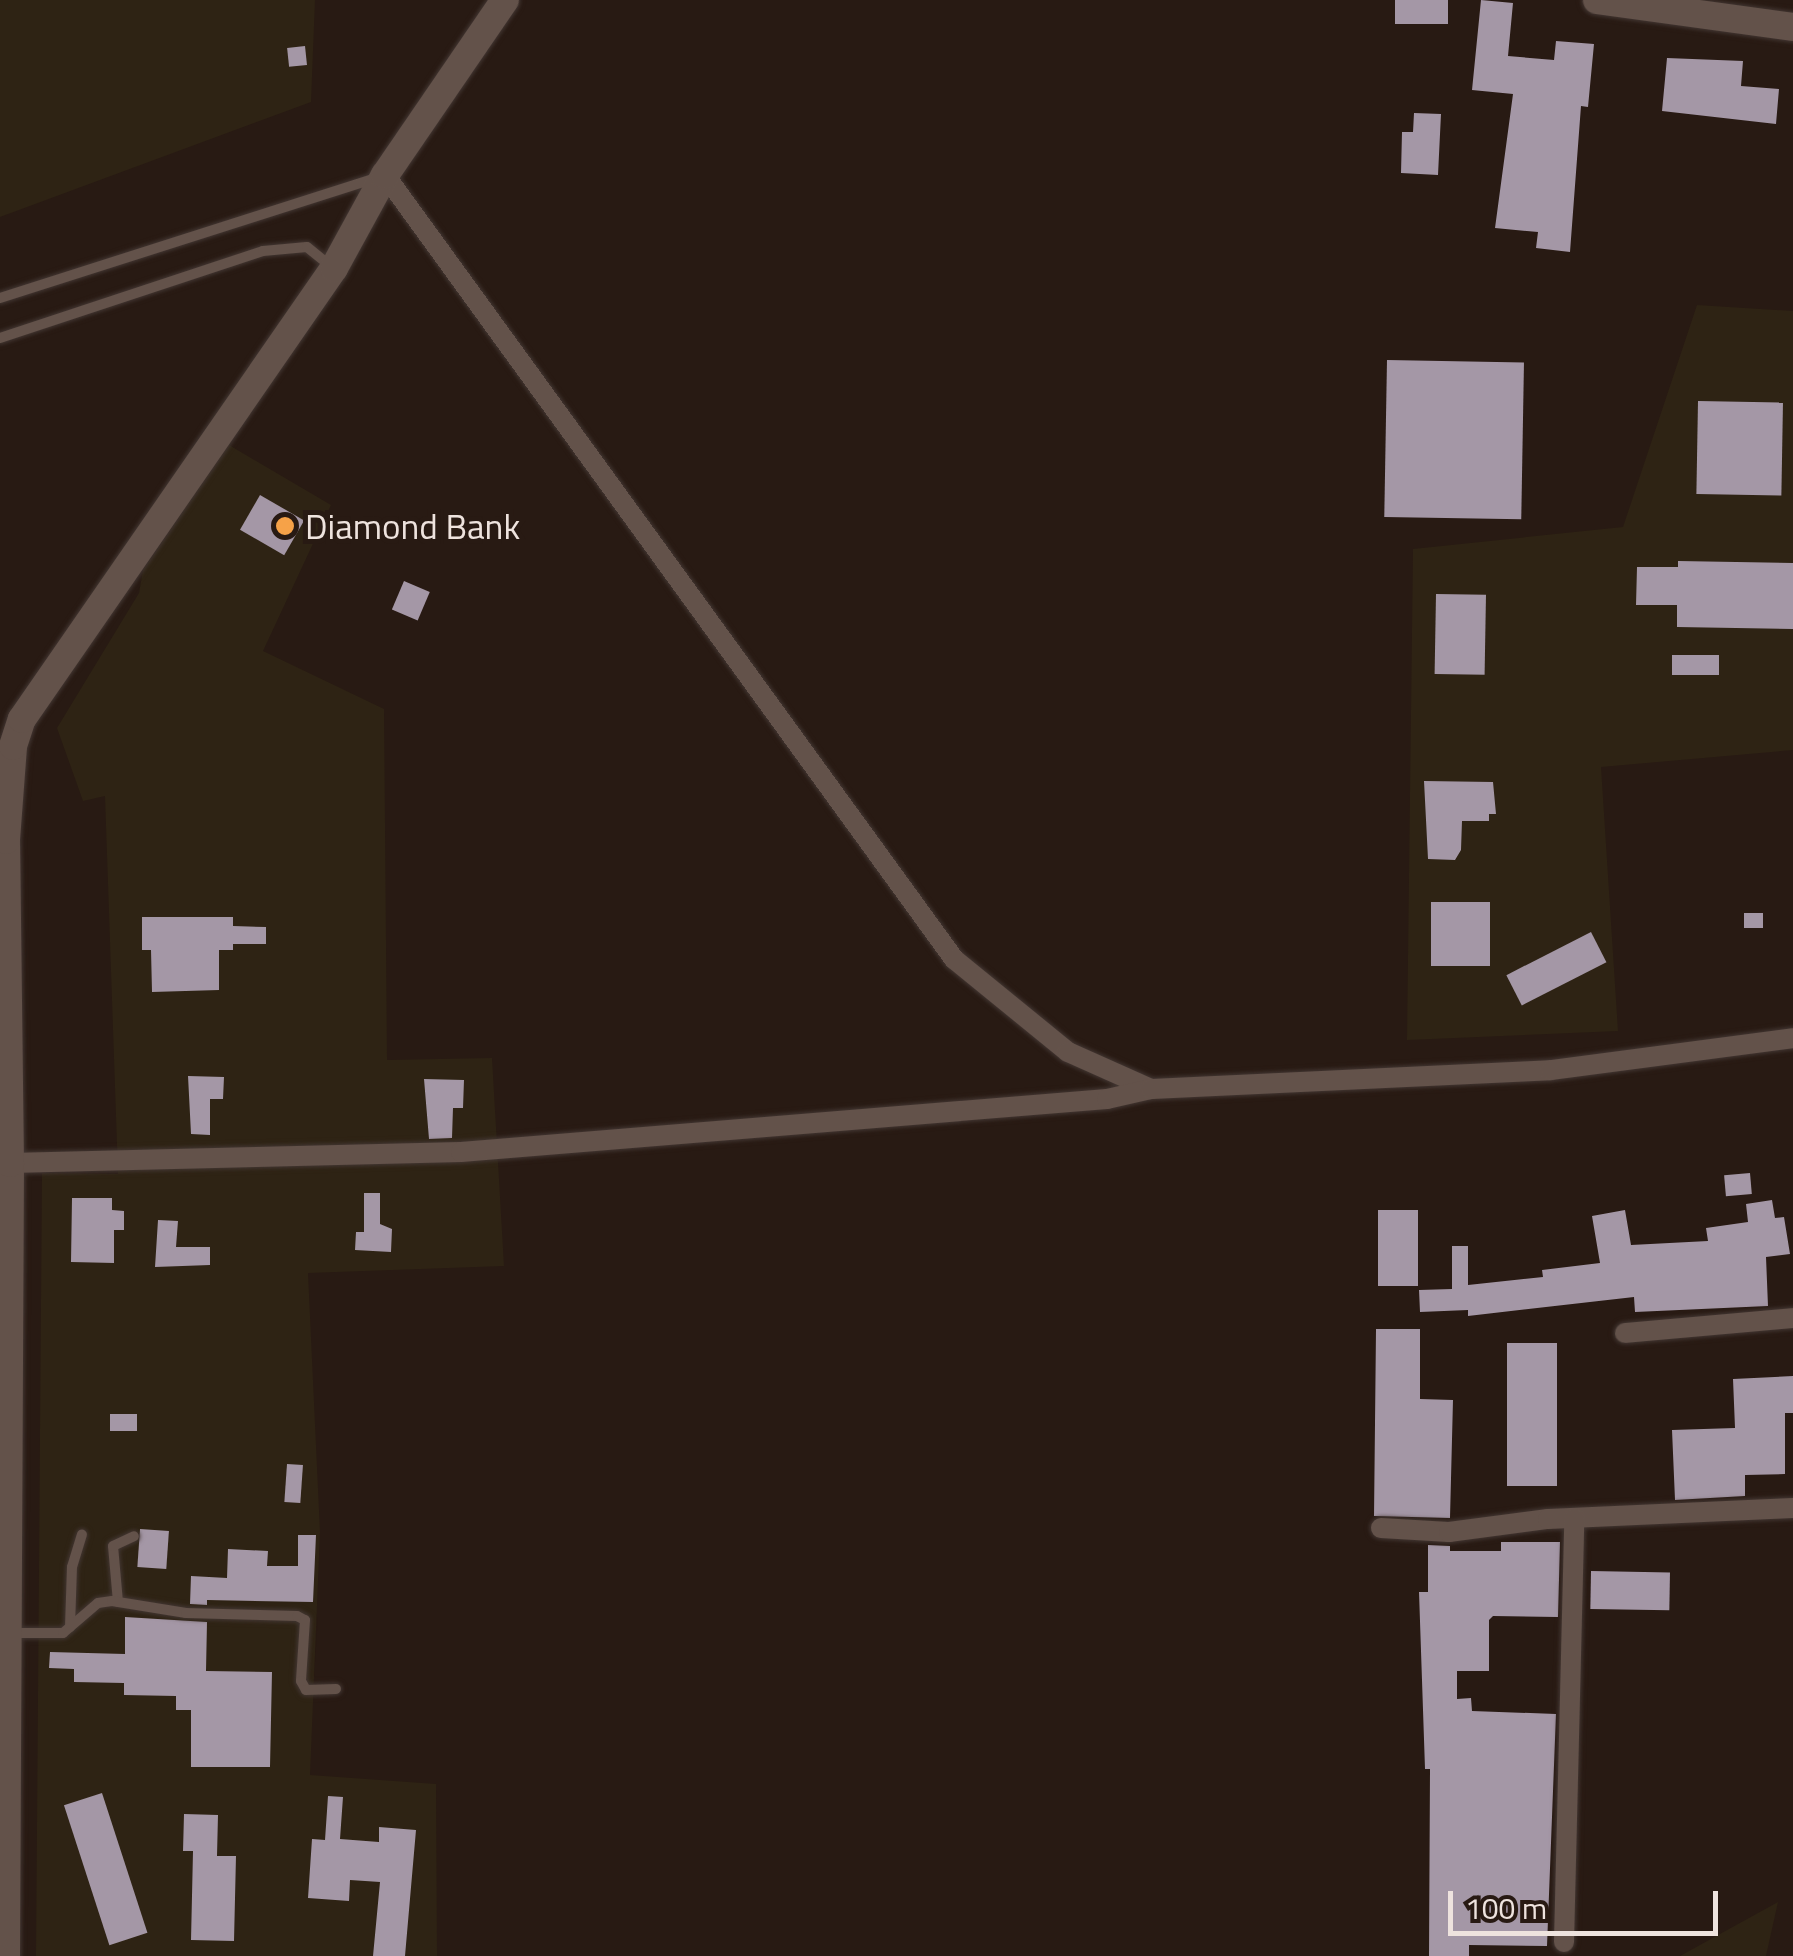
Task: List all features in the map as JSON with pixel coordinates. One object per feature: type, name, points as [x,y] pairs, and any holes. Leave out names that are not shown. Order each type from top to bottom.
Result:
[{"type":"street","points":[[6,1956],[10,1163],[6,840],[11,724],[334,268],[385,175],[505,0]]},
{"type":"street","points":[[1597,0],[1793,27]]},
{"type":"street","points":[[385,175],[954,958],[1068,1052],[1151,1089]]},
{"type":"street","points":[[10,1163],[461,1152],[1107,1099],[1151,1089],[1550,1070],[1793,1038]]},
{"type":"street","points":[[1625,1333],[1793,1318]]},
{"type":"street","points":[[1382,1528],[1449,1532],[1574,1518],[1793,1508]]},
{"type":"street","points":[[1564,1942],[1574,1518]]},
{"type":"lane","points":[[0,298],[385,175]]},
{"type":"lane","points":[[0,338],[263,250],[307,246],[334,268]]},
{"type":"lane","points":[[70,1628],[69,1591],[82,1534]]},
{"type":"lane","points":[[118,1602],[113,1546],[134,1536]]},
{"type":"lane","points":[[6,1634],[48,1636],[70,1628],[98,1603],[118,1602],[186,1613],[297,1616],[305,1620],[301,1681],[306,1690],[336,1689]]},
{"type":"shaded area","points":[[0,0],[315,0],[311,102],[0,217]]},
{"type":"shaded area","points":[[1697,305],[1793,311],[1793,750],[1601,767],[1618,1031],[1407,1040],[1413,549],[1623,527]]},
{"type":"shaded area","points":[[229,445],[331,505],[263,651],[384,709],[387,1060],[492,1058],[504,1266],[308,1273],[320,1532],[310,1775],[436,1784],[437,1956],[36,1956],[42,1173],[118,1174],[105,796],[83,801],[57,728],[139,593],[143,570]]},
{"type":"shaded area","points":[[1778,1902],[1766,1956],[1680,1956]]},
{"type":"building","points":[[1395,0],[1448,0],[1448,24],[1395,24]]},
{"type":"building","points":[[1481,0],[1513,3],[1508,56],[1554,60],[1556,41],[1594,44],[1588,107],[1581,106],[1570,252],[1536,248],[1538,232],[1495,228],[1513,94],[1472,90]]},
{"type":"building","points":[[305,46],[307,65],[289,67],[287,48]]},
{"type":"building","points":[[1667,58],[1743,61],[1741,86],[1779,89],[1776,124],[1662,111]]},
{"type":"building","points":[[1414,113],[1441,114],[1438,175],[1401,173],[1402,132],[1413,132]]},
{"type":"building","points":[[1387,360],[1524,362],[1521,519],[1384,517]]},
{"type":"building","points":[[1698,401],[1783,402],[1781,495],[1696,494]]},
{"type":"building","points":[[260,495],[304,520],[284,555],[240,530]]},
{"type":"building","points":[[1678,561],[1793,563],[1793,629],[1677,627],[1677,605],[1636,605],[1637,567],[1678,567]]},
{"type":"building","points":[[404,581],[430,592],[418,620],[392,610]]},
{"type":"building","points":[[1436,594],[1486,595],[1485,675],[1435,674]]},
{"type":"building","points":[[1672,655],[1719,655],[1719,675],[1672,675]]},
{"type":"building","points":[[1424,781],[1493,782],[1496,814],[1489,814],[1489,821],[1462,821],[1461,850],[1455,860],[1428,859]]},
{"type":"building","points":[[1431,902],[1490,902],[1490,966],[1431,966]]},
{"type":"building","points":[[1744,913],[1763,913],[1763,928],[1744,928]]},
{"type":"building","points":[[142,917],[233,917],[233,926],[266,927],[266,944],[233,944],[233,950],[219,950],[219,990],[152,992],[151,950],[142,950]]},
{"type":"building","points":[[1591,932],[1606,962],[1522,1005],[1506,975]]},
{"type":"building","points":[[188,1076],[224,1077],[223,1099],[210,1099],[210,1135],[191,1134]]},
{"type":"building","points":[[424,1079],[464,1080],[463,1108],[453,1108],[452,1138],[429,1139]]},
{"type":"building","points":[[1750,1173],[1752,1194],[1726,1196],[1724,1175]]},
{"type":"building","points":[[364,1193],[380,1193],[380,1224],[392,1229],[391,1252],[355,1250],[356,1232],[364,1232]]},
{"type":"building","points":[[72,1198],[112,1198],[112,1210],[124,1211],[124,1230],[114,1230],[114,1263],[71,1262]]},
{"type":"building","points":[[1772,1200],[1775,1218],[1784,1217],[1790,1254],[1766,1257],[1768,1306],[1635,1312],[1634,1297],[1468,1316],[1468,1310],[1420,1312],[1419,1290],[1452,1289],[1452,1246],[1468,1246],[1468,1285],[1543,1277],[1542,1270],[1600,1263],[1592,1216],[1625,1210],[1631,1245],[1708,1241],[1706,1228],[1748,1222],[1746,1204]]},
{"type":"building","points":[[1378,1210],[1418,1210],[1418,1286],[1378,1286]]},
{"type":"building","points":[[158,1220],[178,1221],[176,1247],[210,1247],[210,1265],[155,1267]]},
{"type":"building","points":[[1376,1329],[1420,1329],[1420,1399],[1453,1400],[1450,1518],[1374,1516]]},
{"type":"building","points":[[1507,1343],[1557,1343],[1557,1486],[1507,1486]]},
{"type":"building","points":[[1793,1376],[1793,1413],[1785,1413],[1785,1474],[1745,1475],[1745,1496],[1675,1500],[1672,1430],[1735,1428],[1733,1379]]},
{"type":"building","points":[[110,1414],[137,1414],[137,1431],[110,1431]]},
{"type":"building","points":[[287,1464],[303,1465],[300,1503],[284,1502]]},
{"type":"building","points":[[140,1529],[169,1531],[166,1569],[137,1567]]},
{"type":"building","points":[[298,1535],[316,1535],[313,1602],[207,1600],[207,1605],[190,1604],[191,1576],[227,1578],[228,1549],[268,1551],[267,1566],[298,1566]]},
{"type":"building","points":[[1501,1542],[1560,1542],[1558,1617],[1493,1616],[1489,1620],[1489,1671],[1457,1671],[1457,1699],[1471,1698],[1472,1711],[1556,1714],[1547,1946],[1469,1945],[1469,1956],[1429,1956],[1430,1769],[1425,1769],[1419,1592],[1428,1592],[1428,1545],[1450,1546],[1450,1551],[1501,1551]]},
{"type":"building","points":[[1591,1571],[1670,1572],[1669,1610],[1590,1609]]},
{"type":"building","points":[[125,1617],[207,1622],[206,1671],[272,1672],[270,1767],[191,1767],[191,1710],[176,1710],[176,1696],[124,1695],[124,1683],[74,1682],[74,1669],[49,1668],[50,1652],[125,1654]]},
{"type":"building","points":[[102,1793],[147,1933],[109,1945],[64,1805]]},
{"type":"building","points":[[328,1796],[343,1797],[340,1839],[379,1842],[379,1827],[416,1830],[405,1956],[373,1956],[380,1882],[350,1880],[349,1901],[308,1898],[312,1839],[325,1840]]},
{"type":"building","points":[[184,1814],[218,1815],[217,1856],[236,1856],[234,1941],[191,1940],[193,1851],[183,1851]]},
{"type":"place","name":"Diamond Bank","points":[[285,526]]}]
